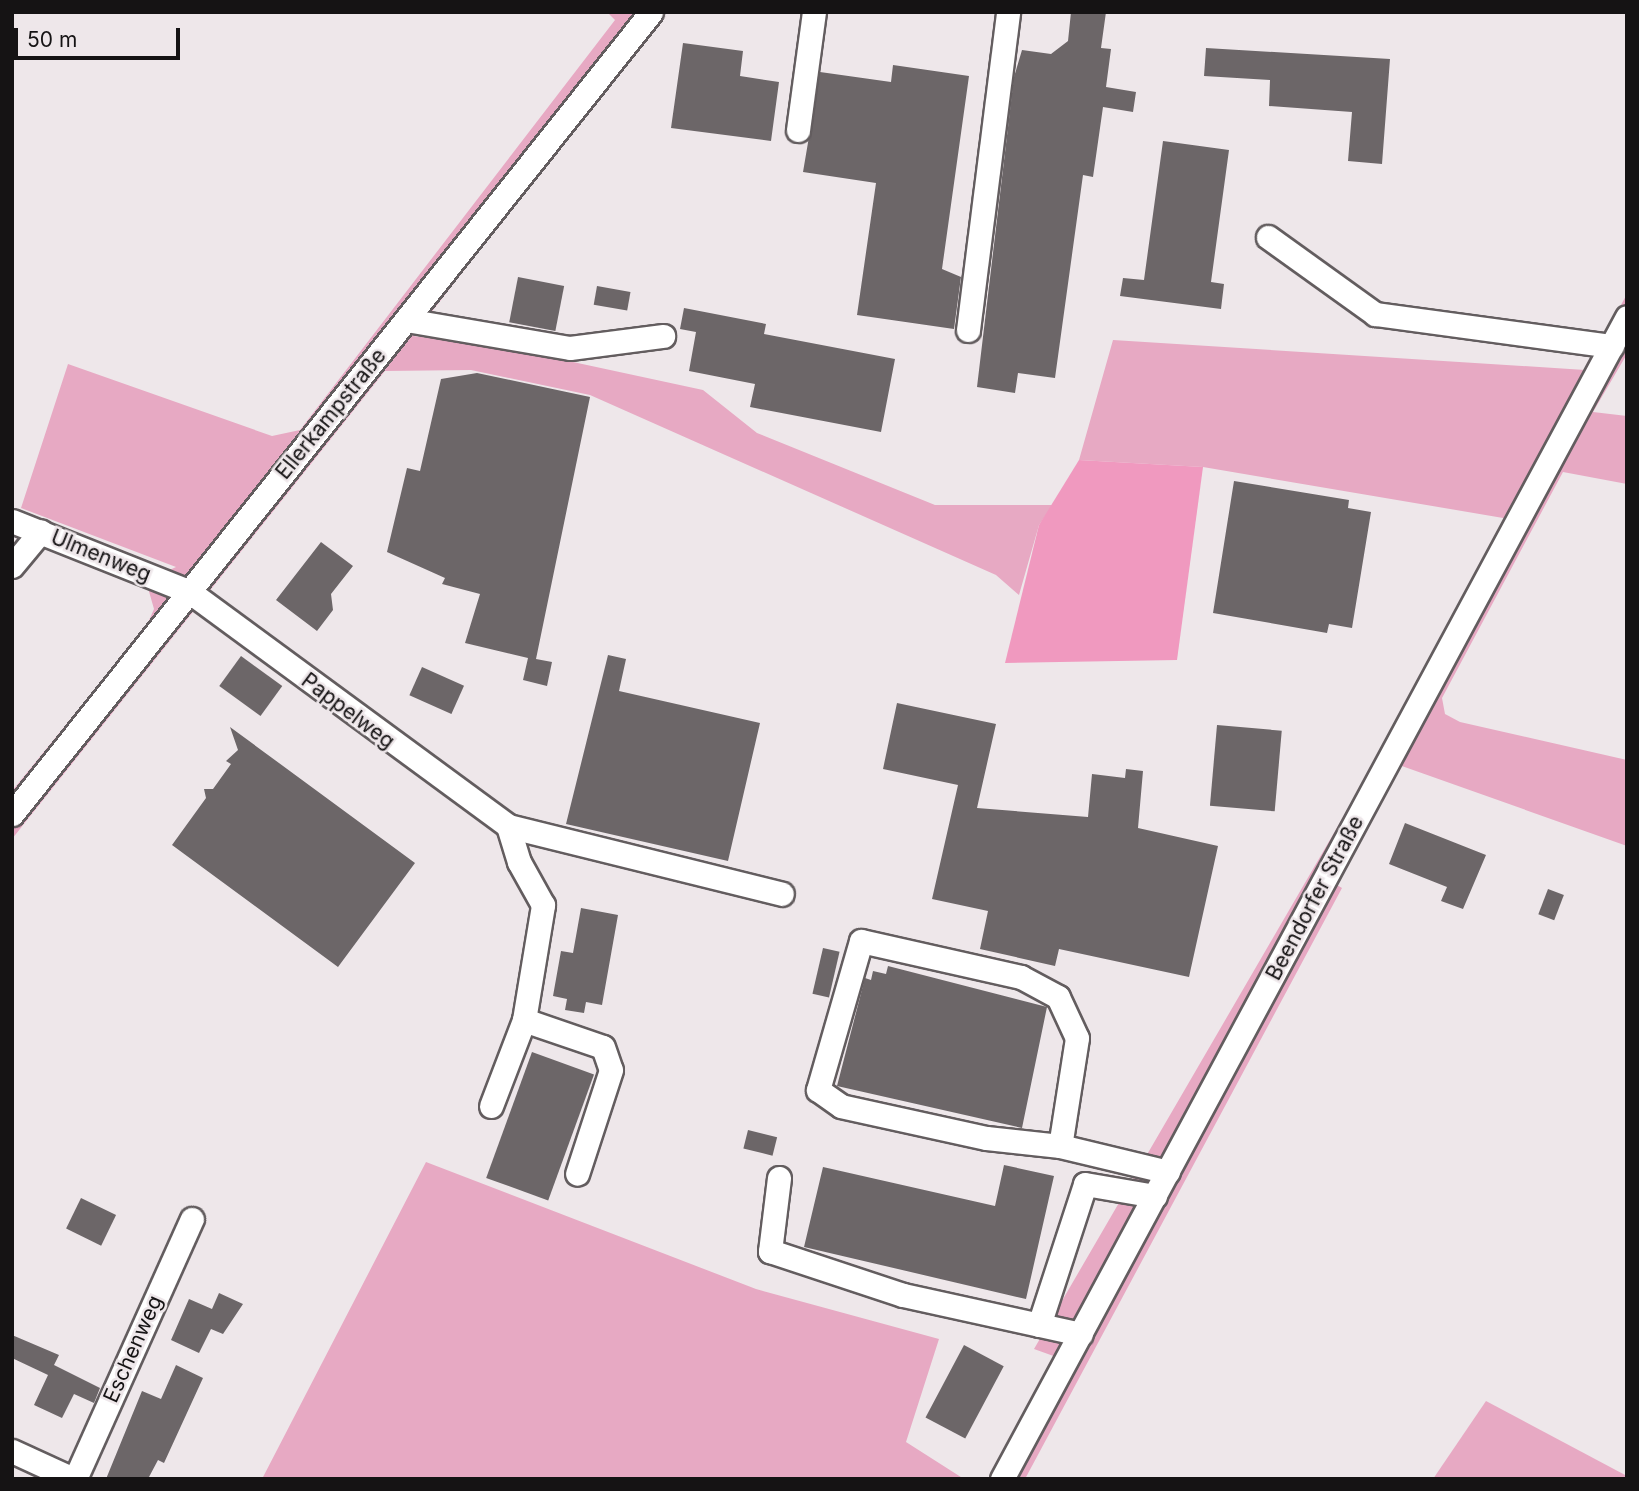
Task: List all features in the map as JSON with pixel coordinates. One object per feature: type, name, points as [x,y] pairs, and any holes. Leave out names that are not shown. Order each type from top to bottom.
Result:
[{"type":"street","points":[[798,130],[814,12]]},
{"type":"street","points":[[968,330],[1008,12]]},
{"type":"street","name":"Ellerkampstraße","points":[[12,814],[653,13]]},
{"type":"street","points":[[1268,237],[1375,314],[1612,346]]},
{"type":"street","name":"Beendorfer Straße","points":[[1002,1479],[1627,317]]},
{"type":"street","points":[[406,320],[578,348],[663,336]]},
{"type":"street","name":"Ulmenweg","points":[[12,521],[190,592]]},
{"type":"street","points":[[12,566],[41,531]]},
{"type":"street","name":"Pappelweg","points":[[190,592],[508,826]]},
{"type":"street","points":[[508,826],[782,894]]},
{"type":"street","points":[[491,1106],[524,1020],[543,905],[519,862],[508,826]]},
{"type":"street","points":[[1060,1146],[1077,1038],[1058,997],[1021,977],[860,942],[818,1090],[841,1106],[986,1138],[1060,1146],[1168,1172]]},
{"type":"street","points":[[524,1020],[603,1047],[611,1070],[577,1174]]},
{"type":"street","points":[[779,1178],[770,1251],[903,1295],[1081,1334]]},
{"type":"street","points":[[1039,1325],[1084,1184],[1155,1196]]},
{"type":"street","name":"Eschenweg","points":[[74,1479],[192,1219]]},
{"type":"street","points":[[12,1451],[74,1479]]},
{"type":"shaded area","points":[[607,12],[665,12],[413,336],[499,346],[703,390],[757,433],[935,505],[1053,505],[1039,525],[1019,595],[996,575],[590,395],[471,370],[385,371],[12,839],[12,791],[147,625],[154,609],[146,581],[176,567],[21,508],[68,364],[272,436],[300,430],[615,20]]},
{"type":"shaded area","points":[[1627,294],[1627,354],[1593,412],[1627,416],[1627,484],[1563,472],[1442,698],[1445,714],[1460,722],[1627,760],[1627,846],[1399,765],[1337,885],[1342,888],[1025,1479],[1011,1479],[1073,1363],[1034,1349],[1406,709],[1509,519],[1203,467],[1079,460],[1113,340],[1585,370]]},
{"type":"shaded area","points":[[1079,460],[1203,467],[1177,660],[1005,663],[1039,525]]},
{"type":"shaded area","points":[[426,1162],[756,1289],[939,1339],[906,1442],[964,1479],[262,1479]]},
{"type":"shaded area","points":[[1486,1401],[1627,1476],[1627,1479],[1433,1479]]},
{"type":"building","points":[[1071,12],[1106,12],[1101,48],[1111,49],[1106,87],[1136,92],[1133,112],[1103,107],[1093,177],[1083,175],[1055,378],[1018,373],[1015,393],[977,387],[1014,77],[1022,50],[1051,54],[1068,41]]},
{"type":"building","points":[[683,43],[743,51],[740,76],[779,82],[771,141],[671,128]]},
{"type":"building","points":[[1206,48],[1390,59],[1382,164],[1348,161],[1352,112],[1269,106],[1270,80],[1204,76]]},
{"type":"building","points":[[893,65],[969,76],[942,269],[961,277],[954,329],[857,315],[876,183],[803,172],[820,72],[891,82]]},
{"type":"building","points":[[1163,141],[1229,150],[1211,282],[1224,284],[1221,309],[1120,296],[1123,278],[1144,280]]},
{"type":"building","points":[[518,277],[564,286],[555,331],[509,322]]},
{"type":"building","points":[[597,286],[630,292],[627,311],[594,305]]},
{"type":"building","points":[[684,308],[766,324],[764,334],[895,359],[881,432],[750,407],[755,384],[689,371],[696,332],[680,329]]},
{"type":"building","points":[[477,373],[590,397],[536,659],[552,662],[547,686],[523,680],[528,658],[465,643],[480,594],[442,584],[445,578],[387,552],[407,468],[420,471],[441,379]]},
{"type":"building","points":[[1234,481],[1349,500],[1348,508],[1371,512],[1352,628],[1329,624],[1327,633],[1213,613]]},
{"type":"building","points":[[321,542],[353,566],[331,594],[333,610],[317,631],[276,600]]},
{"type":"building","points":[[608,655],[626,659],[619,691],[760,723],[728,861],[566,824]]},
{"type":"building","points":[[241,656],[282,686],[261,716],[219,686]]},
{"type":"building","points":[[422,667],[464,686],[451,714],[409,695]]},
{"type":"building","points":[[897,703],[996,724],[977,808],[1088,817],[1092,774],[1125,778],[1126,769],[1143,771],[1138,828],[1218,846],[1189,977],[1059,949],[1055,966],[980,949],[988,911],[932,899],[958,785],[883,769]]},
{"type":"building","points":[[1217,725],[1282,731],[1275,811],[1210,806]]},
{"type":"building","points":[[230,727],[415,863],[338,967],[172,845],[206,798],[204,789],[213,789],[231,764],[226,761],[238,750]]},
{"type":"building","points":[[1405,823],[1486,855],[1463,909],[1441,901],[1447,887],[1389,864]]},
{"type":"building","points":[[1548,889],[1564,895],[1554,920],[1538,914]]},
{"type":"building","points":[[581,908],[618,915],[602,1005],[586,1002],[584,1013],[565,1010],[567,999],[553,996],[561,951],[573,953]]},
{"type":"building","points":[[823,948],[840,952],[829,998],[812,994]]},
{"type":"building","points":[[888,966],[1047,1007],[1022,1128],[837,1086],[865,978],[871,980],[873,971],[886,974]]},
{"type":"building","points":[[532,1052],[594,1075],[548,1200],[486,1178]]},
{"type":"building","points":[[748,1130],[777,1137],[773,1156],[743,1148]]},
{"type":"building","points":[[1004,1165],[1054,1176],[1026,1299],[804,1247],[823,1167],[995,1206]]},
{"type":"building","points":[[81,1198],[116,1215],[101,1246],[66,1229]]},
{"type":"building","points":[[219,1293],[243,1304],[223,1334],[211,1329],[199,1353],[171,1340],[189,1299],[212,1309]]},
{"type":"building","points":[[12,1335],[59,1355],[54,1365],[100,1388],[94,1403],[74,1394],[62,1418],[34,1405],[48,1375],[12,1358]]},
{"type":"building","points":[[964,1345],[1004,1366],[965,1439],[926,1417]]},
{"type":"building","points":[[176,1365],[203,1378],[164,1463],[158,1460],[149,1477],[106,1479],[142,1391],[161,1399]]}]
